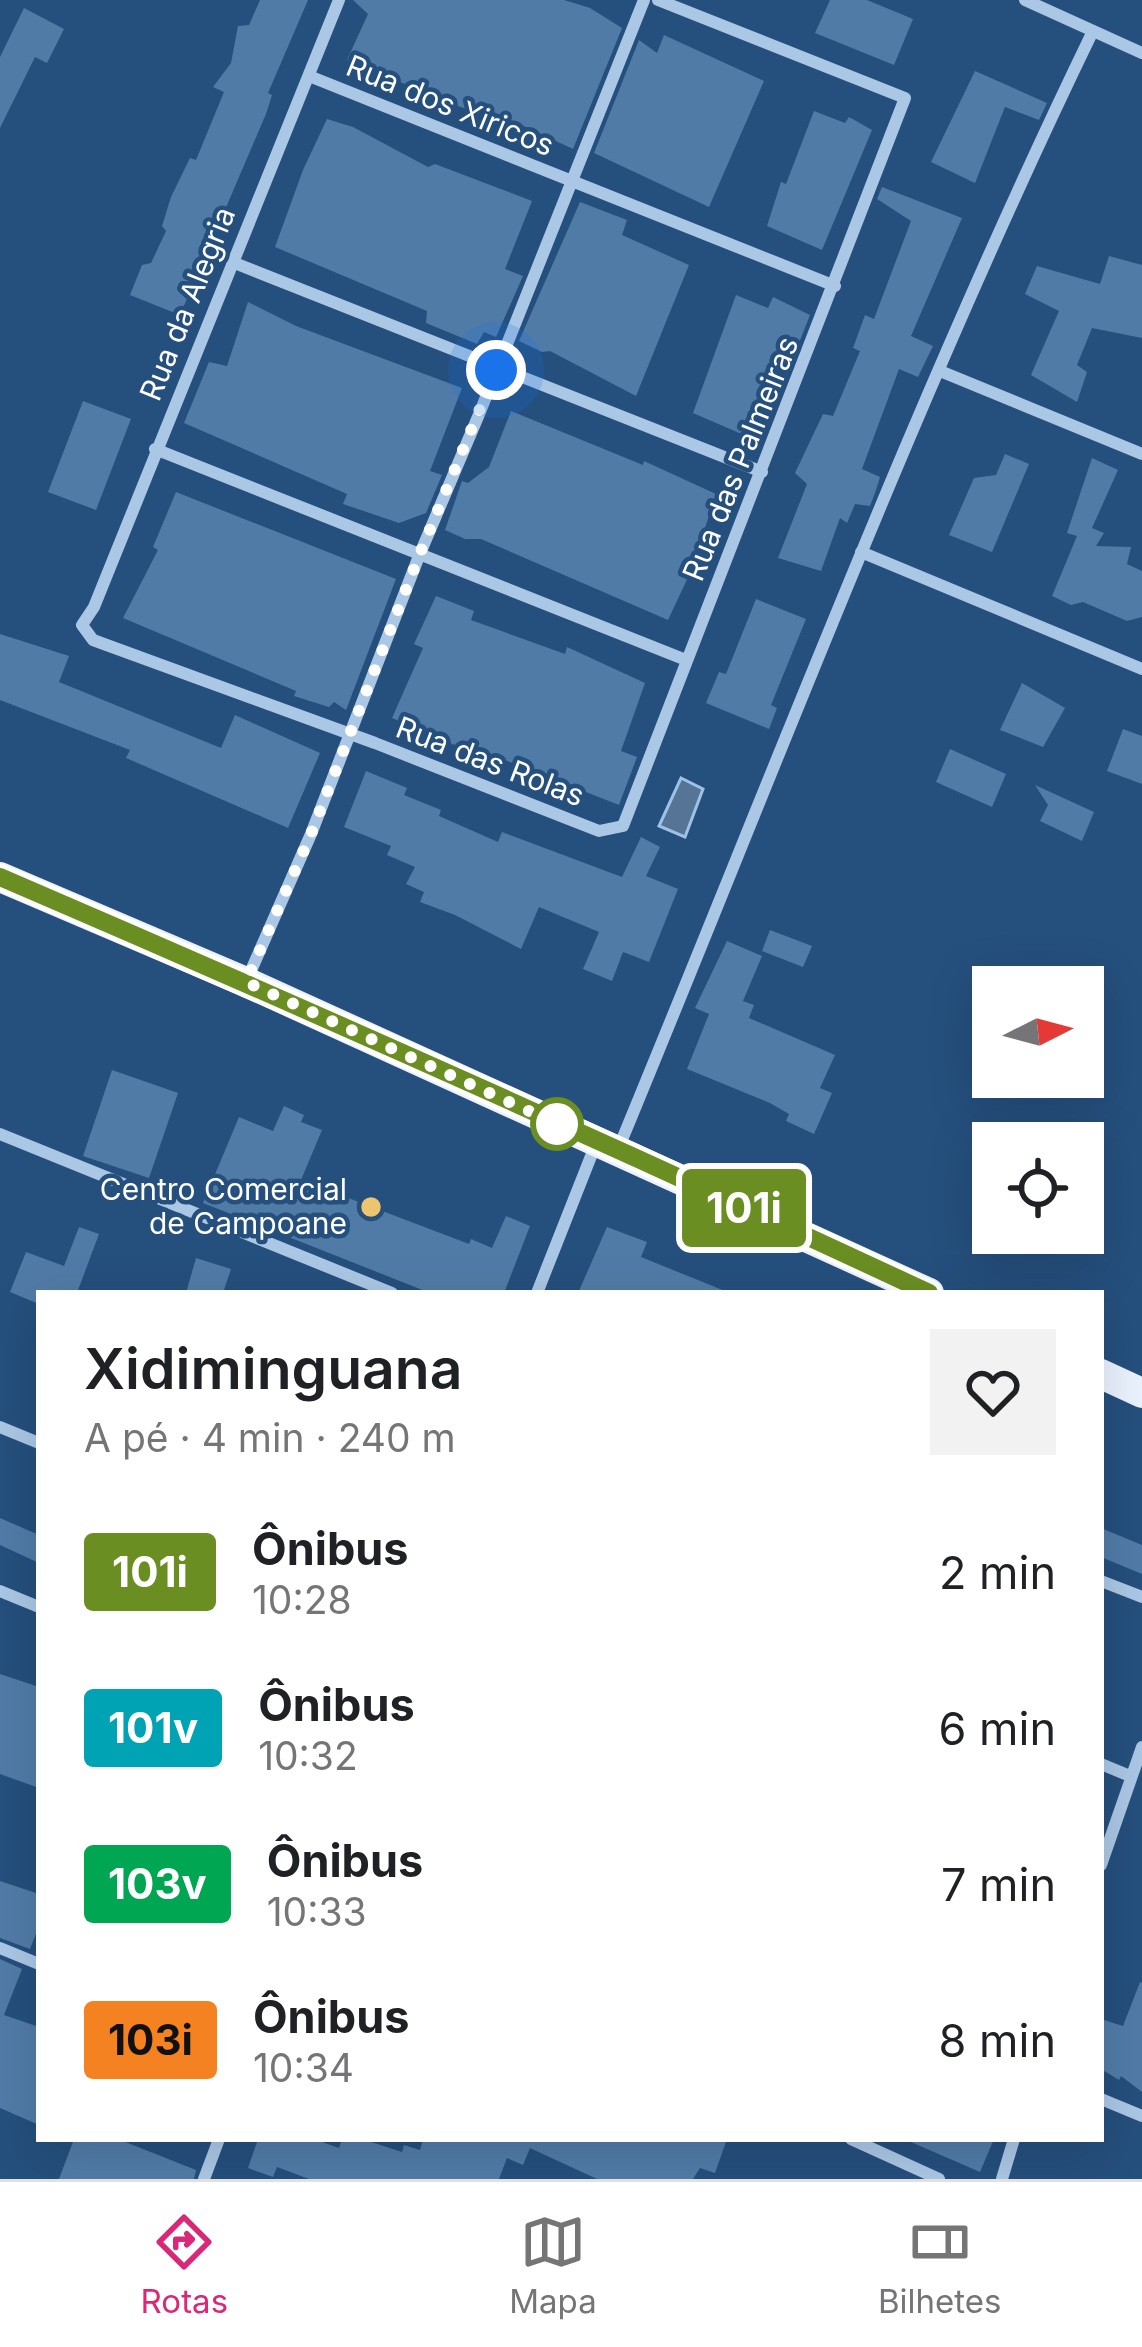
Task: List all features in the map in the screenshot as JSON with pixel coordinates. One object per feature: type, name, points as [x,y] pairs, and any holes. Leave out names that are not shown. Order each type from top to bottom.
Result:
[{"type":"main road","points":[[0,877],[246,982],[526,1112],[608,1144],[923,1290]]},
{"type":"main road","points":[[1104,1375],[1142,1393]]},
{"type":"street","name":"Rua da Alegria","points":[[82,625],[94,607],[339,0]]},
{"type":"street","points":[[246,982],[352,735],[419,556],[644,0]]},
{"type":"street","name":"Rua das Palmeiras","points":[[611,831],[623,826],[904,98],[658,0]]},
{"type":"street","points":[[1025,0],[1142,53]]},
{"type":"street","points":[[537,1290],[608,1144],[1016,189],[1092,33]]},
{"type":"street","name":"Rua dos Xiricos","points":[[309,76],[835,286]]},
{"type":"street","points":[[232,262],[762,472]]},
{"type":"street","points":[[940,371],[1142,454]]},
{"type":"street","points":[[155,449],[686,660]]},
{"type":"street","points":[[862,552],[1142,669]]},
{"type":"street","name":"Rua das Rolas","points":[[82,625],[93,640],[598,831],[611,831]]},
{"type":"street","points":[[0,1134],[385,1290]]},
{"type":"street","points":[[0,1427],[36,1442]]},
{"type":"street","points":[[1104,1582],[1142,1597]]},
{"type":"street","points":[[0,1591],[36,1606]]},
{"type":"street","points":[[1104,1856],[1142,1747]]},
{"type":"street","points":[[1104,1765],[1130,1776]]},
{"type":"street","points":[[0,1948],[36,1963]]},
{"type":"street","points":[[1104,2099],[1142,2116]]},
{"type":"street","points":[[209,2177],[218,2142]]},
{"type":"street","points":[[857,2142],[939,2179]]},
{"type":"street","points":[[1002,2179],[1013,2142]]},
{"type":"water","points":[[681,778],[703,789],[685,837],[659,826]]},
{"type":"building","points":[[260,0],[308,0],[268,93],[272,95],[266,114],[180,315],[130,295],[142,265],[151,263],[166,231],[162,226],[171,197],[190,158],[196,160],[224,92],[213,87],[231,63],[238,26],[249,25]]},
{"type":"building","points":[[353,0],[564,0],[590,8],[622,28],[573,149],[500,115],[493,118],[458,106],[347,60],[368,14]]},
{"type":"building","points":[[830,0],[867,0],[913,19],[894,65],[815,33]]},
{"type":"building","points":[[24,8],[64,29],[47,63],[35,57],[0,128],[0,57]]},
{"type":"building","points":[[664,35],[764,81],[709,207],[594,153],[639,40],[657,53]]},
{"type":"building","points":[[975,71],[1047,103],[1039,120],[1005,107],[975,183],[931,162]]},
{"type":"building","points":[[814,111],[845,123],[849,117],[872,130],[822,250],[767,226],[781,182],[786,184]]},
{"type":"building","points":[[327,119],[353,127],[428,167],[435,164],[532,201],[505,269],[523,276],[496,337],[484,332],[477,344],[426,323],[427,311],[275,247]]},
{"type":"building","points":[[882,187],[962,218],[911,336],[933,346],[918,377],[899,369],[862,469],[880,477],[870,506],[855,504],[847,523],[840,518],[821,571],[778,558],[807,484],[795,473],[823,414],[833,416],[860,351],[853,348],[865,315],[874,319],[911,221],[877,199]]},
{"type":"building","points":[[580,202],[627,220],[622,235],[689,265],[636,396],[550,351],[519,341]]},
{"type":"building","points":[[1109,256],[1142,265],[1142,338],[1092,328],[1077,365],[1087,372],[1077,402],[1031,375],[1059,311],[1025,294],[1037,266],[1100,284]]},
{"type":"building","points":[[736,295],[768,308],[773,297],[810,315],[760,442],[693,413]]},
{"type":"building","points":[[248,302],[296,326],[462,388],[430,471],[442,475],[426,513],[399,523],[343,504],[347,494],[184,423],[209,362],[227,366]]},
{"type":"building","points":[[83,401],[131,419],[96,510],[48,492]]},
{"type":"building","points":[[511,411],[716,494],[691,571],[668,620],[481,539],[465,539],[445,530],[462,481],[468,483],[489,467]]},
{"type":"building","points":[[1005,454],[1029,464],[992,552],[949,535],[974,478],[996,475]]},
{"type":"building","points":[[1092,458],[1118,470],[1092,528],[1104,533],[1096,546],[1131,547],[1127,564],[1142,571],[1142,617],[1127,621],[1083,602],[1071,605],[1052,596],[1077,536],[1067,533]]},
{"type":"building","points":[[176,492],[396,579],[346,710],[334,702],[329,707],[294,696],[296,691],[123,618],[158,550],[153,547]]},
{"type":"building","points":[[436,596],[474,611],[471,620],[565,654],[567,647],[645,683],[621,751],[637,757],[619,805],[487,753],[485,758],[392,718],[423,648],[414,644]]},
{"type":"building","points":[[756,599],[806,619],[771,705],[777,708],[769,729],[706,703],[719,672],[726,674]]},
{"type":"building","points":[[0,634],[69,656],[59,682],[221,748],[235,715],[320,753],[288,828],[126,758],[130,750],[0,700]]},
{"type":"building","points":[[1022,683],[1065,708],[1043,747],[1000,730]]},
{"type":"building","points":[[1123,729],[1142,736],[1142,784],[1107,771]]},
{"type":"building","points":[[950,749],[1006,774],[992,807],[936,782]]},
{"type":"building","points":[[366,771],[407,788],[404,795],[441,810],[439,816],[498,842],[502,832],[622,877],[641,837],[660,847],[646,876],[678,889],[649,962],[623,952],[612,981],[583,969],[599,932],[539,907],[521,949],[420,902],[424,892],[406,884],[415,867],[387,855],[391,846],[344,827]]},
{"type":"building","points":[[1035,785],[1094,812],[1082,841],[1040,821],[1048,805]]},
{"type":"building","points":[[770,930],[812,946],[803,967],[762,951]]},
{"type":"building","points":[[727,941],[762,956],[743,1001],[754,1005],[749,1018],[835,1055],[820,1088],[832,1093],[814,1134],[786,1121],[789,1114],[770,1103],[687,1069],[709,1014],[695,1008]]},
{"type":"building","points":[[112,1070],[178,1093],[149,1178],[83,1156]]},
{"type":"building","points":[[284,1106],[304,1115],[301,1122],[322,1130],[301,1180],[469,1244],[471,1239],[492,1248],[506,1216],[530,1226],[505,1290],[422,1290],[203,1203],[239,1117],[273,1131]]},
{"type":"building","points":[[79,1227],[99,1234],[78,1290],[36,1290],[36,1303],[10,1292],[26,1252],[64,1266]]},
{"type":"building","points":[[607,1227],[647,1242],[641,1257],[723,1290],[579,1290]]},
{"type":"building","points":[[196,1258],[231,1269],[224,1290],[187,1290]]},
{"type":"building","points":[[0,1518],[36,1534],[36,1562],[0,1545]]},
{"type":"building","points":[[1104,1529],[1142,1545],[1142,1574],[1104,1558]]},
{"type":"building","points":[[0,1674],[36,1686],[36,1787],[0,1774]]},
{"type":"building","points":[[0,1881],[36,1893],[36,1934],[30,1949],[0,1938]]},
{"type":"building","points":[[0,1959],[22,1969],[4,2015],[36,2026],[36,2124],[0,2108]]},
{"type":"building","points":[[1140,1982],[1142,2092],[1121,2076],[1119,2080],[1104,2071],[1104,2020],[1123,2026]]},
{"type":"building","points":[[73,2142],[126,2142],[196,2170],[194,2179],[59,2179]]},
{"type":"building","points":[[257,2142],[322,2142],[339,2148],[341,2142],[371,2142],[402,2152],[404,2145],[420,2150],[422,2142],[726,2142],[715,2173],[700,2168],[693,2179],[597,2179],[530,2148],[523,2165],[507,2158],[499,2179],[309,2179],[277,2167],[273,2177],[248,2168]]},
{"type":"building","points":[[911,2142],[993,2142],[980,2172]]},
{"type":"bus line","name":"101i","points":[[0,877],[246,982],[526,1112],[598,1139],[922,1290]]},
{"type":"place","name":"Centro Comercial de Campoane","points":[[371,1207]]},
{"type":"route","points":[[496,370],[352,735],[246,982],[562,1126],[557,1124]]}]
